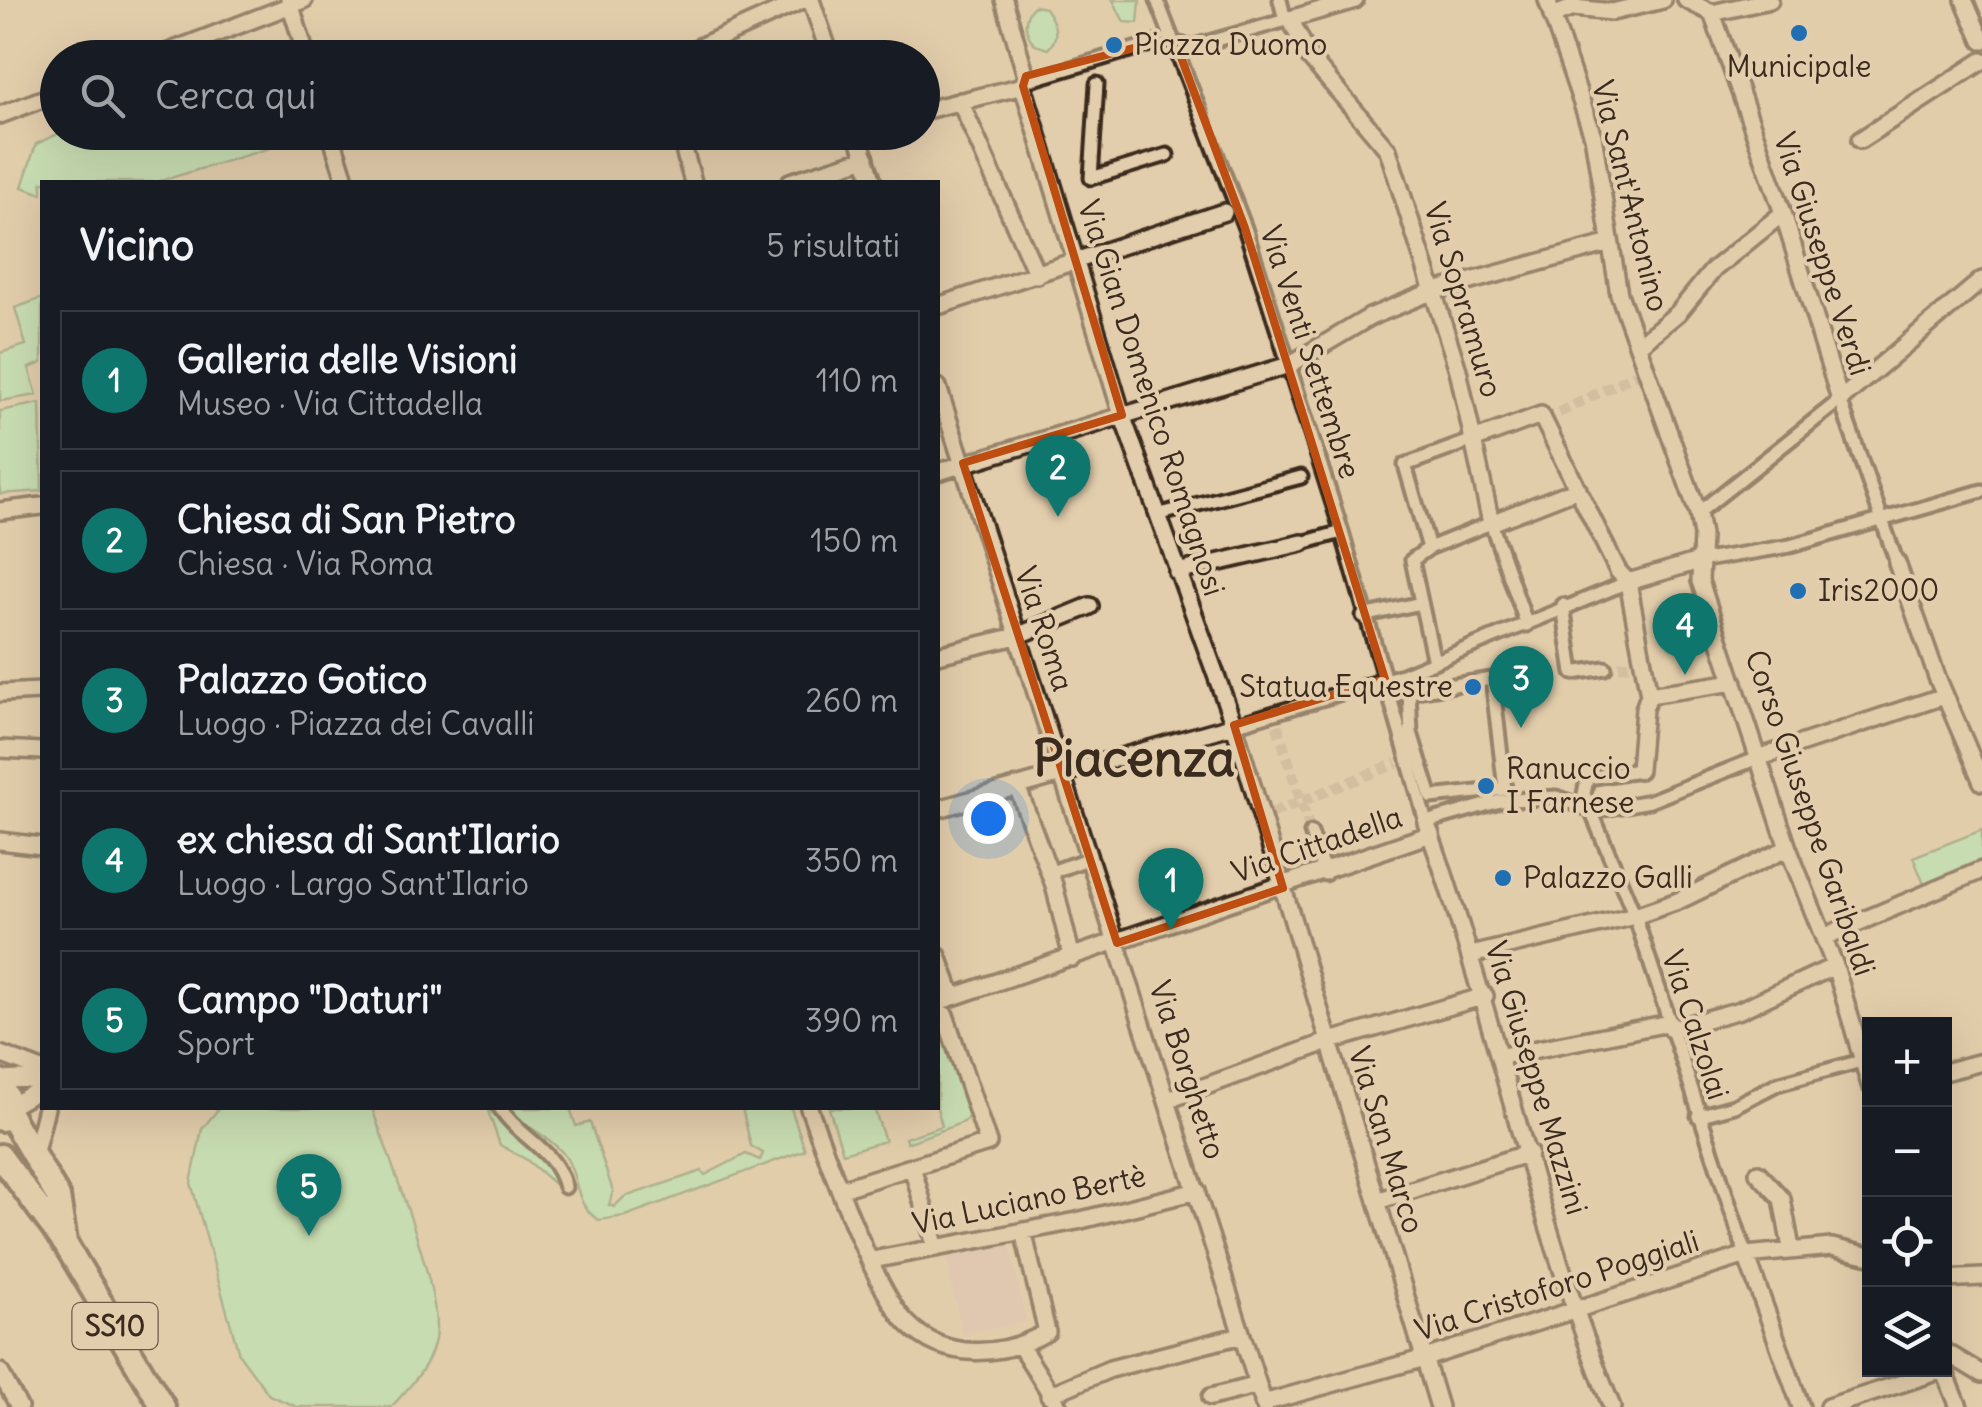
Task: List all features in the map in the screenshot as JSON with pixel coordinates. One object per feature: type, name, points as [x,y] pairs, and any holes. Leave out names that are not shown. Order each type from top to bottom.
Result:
[{"type":"main road","name":"SS10","points":[[0,1081],[7,1092],[5,1113],[58,1197],[66,1245]]},
{"type":"main road","name":"SS10","points":[[3,1164],[66,1245],[163,1407]]},
{"type":"street","points":[[715,40],[803,0]]},
{"type":"street","points":[[810,0],[824,40]]},
{"type":"street","points":[[1004,0],[1024,81]]},
{"type":"street","points":[[1157,0],[1176,44]]},
{"type":"street","points":[[1280,0],[1288,20]]},
{"type":"street","points":[[940,106],[1034,78],[1096,65],[1164,40],[1191,47],[1355,0]]},
{"type":"street","points":[[1550,8],[1612,12],[1663,0]]},
{"type":"street","points":[[1686,0],[1712,13],[1770,0]]},
{"type":"street","points":[[1964,0],[1982,41]]},
{"type":"street","points":[[198,40],[295,2],[304,40]]},
{"type":"street","name":"Via Sant'Antonino","points":[[1550,8],[1593,136],[1619,294],[1698,512],[1702,535],[1699,561]]},
{"type":"street","name":"Via Giuseppe Verdi","points":[[1712,13],[1783,213],[1840,400]]},
{"type":"street","name":"Via Sopramuro","points":[[1288,20],[1310,58],[1388,150],[1476,439],[1492,523],[1527,624]]},
{"type":"street","name":"Via Venti Settembre","points":[[1176,44],[1230,209],[1289,365],[1311,475],[1342,532],[1385,679],[1403,761],[1429,828]]},
{"type":"street","points":[[1860,140],[1982,61]]},
{"type":"street","name":"Via Gian Domenico Romagnosi","points":[[1024,81],[1122,415],[1267,815]]},
{"type":"street","points":[[1098,84],[1090,178],[1166,155]]},
{"type":"street","points":[[0,115],[40,100]]},
{"type":"street","points":[[960,100],[1036,275]]},
{"type":"street","points":[[336,150],[345,180]]},
{"type":"street","points":[[683,150],[692,180]]},
{"type":"street","points":[[864,150],[872,180]]},
{"type":"street","points":[[796,180],[866,158]]},
{"type":"street","points":[[940,305],[1230,209]]},
{"type":"street","points":[[1640,344],[1678,313],[1714,269],[1783,213]]},
{"type":"street","points":[[940,471],[1289,365],[1370,317],[1431,292],[1610,243]]},
{"type":"street","points":[[1698,512],[1840,400],[1982,280]]},
{"type":"street","name":"Via Roma","points":[[940,393],[1063,772]]},
{"type":"street","points":[[1840,400],[1944,696],[1982,782]]},
{"type":"street","points":[[1429,548],[1405,465],[1542,415],[1618,571],[1628,582],[1621,666],[1649,695]]},
{"type":"street","points":[[1156,516],[1311,475]]},
{"type":"street","points":[[1434,662],[1412,560],[1429,548],[1578,489]]},
{"type":"street","points":[[940,808],[1234,725],[1275,719],[1434,662],[1628,582],[1699,561],[1790,546],[1982,491]]},
{"type":"street","points":[[0,511],[40,506]]},
{"type":"street","points":[[1178,572],[1342,532]]},
{"type":"street","name":"Corso Giuseppe Garibaldi","points":[[1699,561],[1700,581],[1758,758],[1788,848],[1836,966],[1862,1053]]},
{"type":"street","points":[[1364,616],[1421,603]]},
{"type":"street","points":[[940,655],[1017,636],[1090,606]]},
{"type":"street","points":[[1564,606],[1573,673],[1621,666]]},
{"type":"street","points":[[1492,679],[1505,789],[1432,798],[1412,733],[1409,692],[1492,679]]},
{"type":"street","points":[[1649,695],[1734,682]]},
{"type":"street","points":[[0,692],[40,691]]},
{"type":"street","points":[[1639,770],[1644,709],[1649,695]]},
{"type":"street","points":[[1429,828],[1500,800],[1556,797],[1594,811],[1650,801],[1758,758],[1944,696]]},
{"type":"street","points":[[0,750],[40,751]]},
{"type":"street","name":"Via Calzolai","points":[[1639,770],[1588,776],[1584,794],[1635,916],[1746,1255]]},
{"type":"street","name":"Via Borghetto","points":[[1063,772],[1264,1405]]},
{"type":"street","points":[[1017,786],[1049,873],[1072,958]]},
{"type":"street","name":"Via San Marco","points":[[1267,815],[1283,888],[1327,1042],[1439,1407]]},
{"type":"street","name":"Via Cittadella","points":[[945,1000],[1325,874],[1429,828]]},
{"type":"street","name":"Via Giuseppe Mazzini","points":[[1429,828],[1485,996],[1576,1306],[1612,1407]]},
{"type":"street","points":[[1311,833],[1325,874]]},
{"type":"street","points":[[0,841],[40,846]]},
{"type":"street","points":[[1472,956],[1635,916],[1678,901],[1788,848]]},
{"type":"street","points":[[1049,873],[1090,858]]},
{"type":"street","points":[[1824,937],[1982,870]]},
{"type":"street","points":[[1502,1056],[1740,1010],[1836,966]]},
{"type":"street","points":[[940,969],[945,1000]]},
{"type":"street","points":[[1168,1100],[1327,1042],[1485,996]]},
{"type":"street","points":[[841,1189],[988,1143],[946,1016],[940,1018]]},
{"type":"street","points":[[0,1054],[40,1073]]},
{"type":"street","points":[[1698,1116],[1734,1106],[1777,1084],[1862,1061]]},
{"type":"street","points":[[1952,1070],[1982,1062]]},
{"type":"street","points":[[0,1081],[40,1074]]},
{"type":"street","points":[[5,1113],[40,1089]]},
{"type":"street","points":[[34,1156],[46,1110]]},
{"type":"street","points":[[501,1110],[508,1121],[548,1152],[565,1187]]},
{"type":"street","points":[[811,1110],[872,1260],[905,1322],[930,1340],[959,1353],[1022,1347],[1047,1332],[1023,1230]]},
{"type":"street","points":[[1377,1201],[1529,1154]]},
{"type":"street","points":[[912,1167],[936,1248]]},
{"type":"street","points":[[1758,1173],[1782,1199],[1792,1248]]},
{"type":"street","name":"Via Luciano Bertè","points":[[872,1260],[1196,1191]]},
{"type":"street","name":"Via Cristoforo Poggiali","points":[[1264,1405],[1303,1400],[1576,1306],[1746,1255],[1832,1247],[1862,1254]]},
{"type":"street","points":[[1746,1255],[1801,1407]]},
{"type":"street","points":[[1952,1279],[1982,1277]]},
{"type":"street","points":[[1022,1347],[1054,1401],[1110,1369],[1242,1334]]},
{"type":"street","points":[[1952,1356],[1976,1369]]},
{"type":"street","points":[[0,1372],[19,1407]]},
{"type":"street","points":[[1828,1407],[1921,1377]]},
{"type":"street","points":[[1946,1377],[1959,1407]]},
{"type":"street","points":[[1211,1398],[1258,1384]]},
{"type":"highlighted area","points":[[1164,40],[1176,44],[1245,228],[1385,679],[1234,725],[1283,888],[1117,943],[963,463],[1122,415],[1023,86],[1026,76]]},
{"type":"shaded area","points":[[1010,1244],[1026,1322],[962,1335],[946,1256]]},
{"type":"green space","points":[[1113,0],[1140,0],[1138,23],[1124,22]]},
{"type":"green space","points":[[1034,6],[1045,8],[1054,24],[1054,39],[1048,49],[1035,45],[1027,31],[1027,15]]},
{"type":"green space","points":[[40,142],[40,150],[263,150],[164,180],[40,180],[40,193],[22,187],[36,144]]},
{"type":"green space","points":[[40,299],[40,364],[29,368],[37,395],[0,401],[0,353],[26,345],[15,308]]},
{"type":"green space","points":[[40,403],[40,491],[0,494],[0,411]]},
{"type":"green space","points":[[1982,830],[1982,866],[1926,889],[1913,857]]},
{"type":"green space","points":[[940,1042],[948,1043],[971,1113],[964,1122],[907,1143],[905,1138],[942,1126],[938,1110]]},
{"type":"green space","points":[[217,1110],[373,1110],[421,1250],[436,1329],[427,1362],[391,1407],[297,1407],[269,1395],[239,1354],[191,1183],[202,1129]]},
{"type":"green space","points":[[488,1110],[543,1156],[559,1188],[527,1160],[500,1145]]},
{"type":"green space","points":[[509,1110],[571,1110],[576,1126],[590,1122],[613,1191],[609,1205],[614,1207],[624,1197],[702,1171],[705,1175],[746,1154],[760,1160],[763,1153],[751,1146],[742,1110],[792,1110],[805,1150],[625,1216],[599,1220],[581,1200],[561,1151]]},
{"type":"green space","points":[[830,1110],[875,1110],[885,1141],[843,1153]]},
{"type":"tunnel","points":[[1544,420],[1648,368]]},
{"type":"tunnel","points":[[1619,666],[1629,665]]},
{"type":"tunnel","points":[[1277,725],[1311,833]]},
{"type":"tunnel","points":[[1272,813],[1397,763]]},
{"type":"place","name":"Municipale","points":[[1799,33]]},
{"type":"place","name":"Piazza Duomo","points":[[1114,45]]},
{"type":"place","name":"Chiesa di San Pietro","points":[[1058,517]]},
{"type":"place","name":"Iris2000","points":[[1798,591]]},
{"type":"place","name":"ex chiesa di Sant'Ilario","points":[[1685,675]]},
{"type":"place","name":"Statua Equestre","points":[[1473,687]]},
{"type":"place","name":"Palazzo Gotico","points":[[1521,728]]},
{"type":"place","name":"Ranuccio I Farnese","points":[[1486,786]]},
{"type":"place","name":"Palazzo Galli","points":[[1503,878]]},
{"type":"place","name":"Galleria delle Visioni","points":[[1171,930]]},
{"type":"place","name":"Campo \"Daturi\"","points":[[309,1236]]},
{"type":"district","name":"Piacenza","points":[[1134,758]]}]
